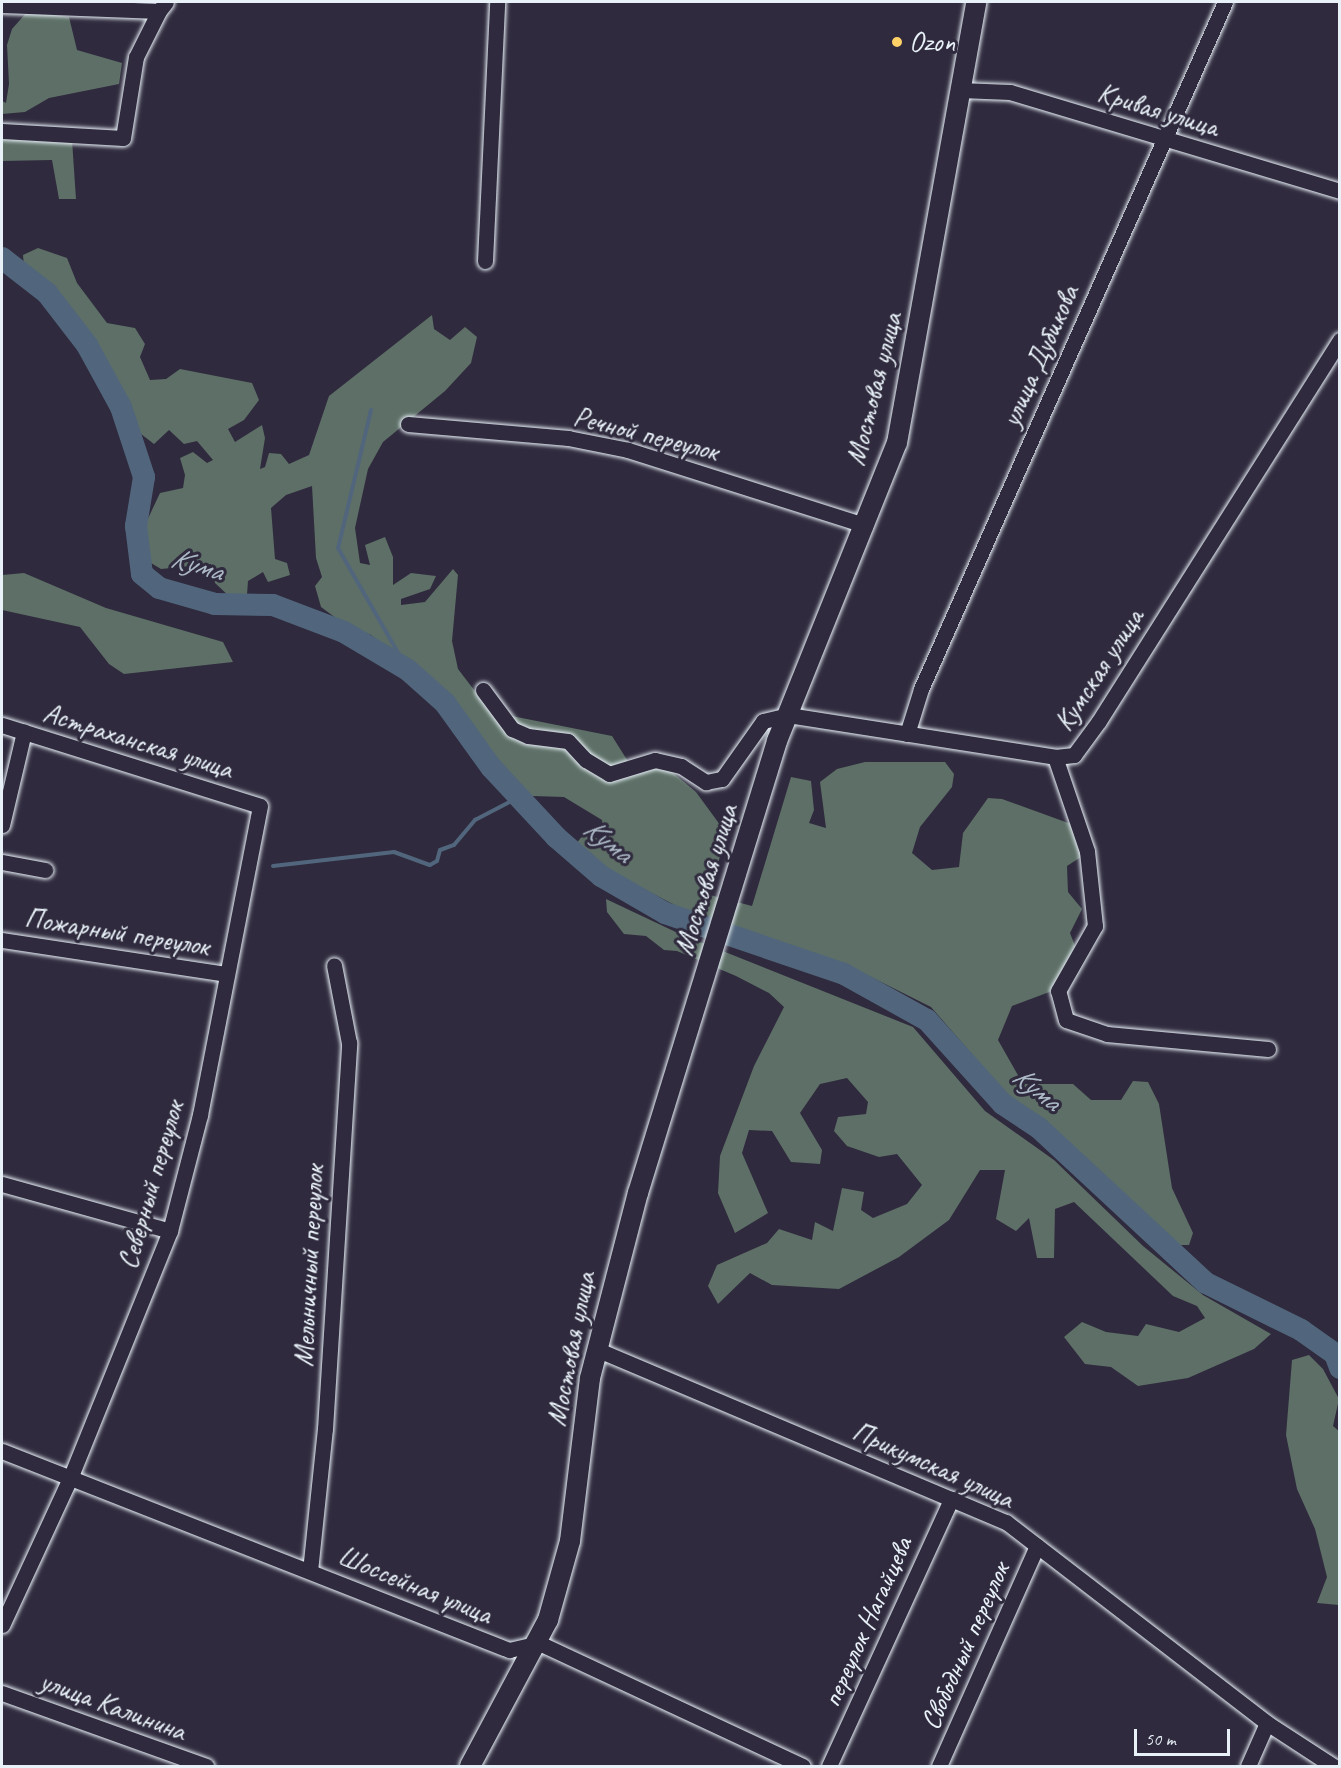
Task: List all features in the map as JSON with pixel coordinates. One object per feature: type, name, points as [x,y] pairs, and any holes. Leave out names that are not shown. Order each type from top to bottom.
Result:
[{"type":"main road","name":"Мостовая улица","points":[[471,1767],[539,1642],[570,1541],[596,1349],[638,1193],[690,1032],[777,741],[897,443],[916,350],[976,2]]},
{"type":"street","points":[[484,261],[497,2]]},
{"type":"street","name":"улица Дубикова","points":[[908,734],[921,689],[1225,2]]},
{"type":"street","points":[[2,5],[162,6],[136,57],[123,138],[2,131]]},
{"type":"street","name":"Кривая улица","points":[[960,90],[1010,92],[1340,191]]},
{"type":"street","name":"Кумская улица","points":[[1268,1048],[1107,1034],[1066,1020],[1058,991],[1095,926],[1087,851],[1055,757],[1074,755],[1099,722],[1340,340]]},
{"type":"street","name":"Речной переулок","points":[[408,424],[568,438],[628,450],[865,525]]},
{"type":"street","points":[[483,690],[512,729],[528,736],[568,741],[586,760],[609,774],[655,760],[681,766],[706,782],[722,779],[763,721],[788,715],[1055,757]]},
{"type":"street","name":"Астраханская улица","points":[[2,725],[260,806]]},
{"type":"street","points":[[2,825],[24,732]]},
{"type":"street","name":"Северный переулок","points":[[2,1625],[71,1476],[170,1231],[200,1115],[260,806]]},
{"type":"street","points":[[2,862],[45,870]]},
{"type":"street","name":"Пожарный переулок","points":[[2,940],[226,974]]},
{"type":"street","name":"Мельничный переулок","points":[[310,1571],[325,1429],[349,1043],[334,965]]},
{"type":"street","points":[[2,1184],[170,1231]]},
{"type":"street","name":"Прикумская улица","points":[[596,1349],[1006,1522],[1267,1723],[1333,1767]]},
{"type":"street","name":"Шоссейная улица","points":[[2,1451],[71,1476],[509,1650],[539,1642]]},
{"type":"street","name":"переулок Нагайцева","points":[[829,1767],[951,1499]]},
{"type":"street","name":"Свободный переулок","points":[[939,1767],[1037,1546]]},
{"type":"street","points":[[539,1642],[803,1767]]},
{"type":"street","name":"улица Калинина","points":[[2,1693],[206,1767]]},
{"type":"street","points":[[1248,1767],[1267,1723]]},
{"type":"green space","points":[[27,12],[69,17],[77,50],[122,63],[119,84],[49,98],[25,112],[2,114],[2,101],[6,103],[9,84],[7,45],[12,29]]},
{"type":"green space","points":[[2,136],[72,140],[76,199],[59,199],[52,160],[2,161]]},
{"type":"green space","points":[[38,248],[67,258],[77,283],[107,323],[135,328],[145,344],[140,357],[150,380],[166,379],[180,369],[252,383],[259,400],[244,420],[228,429],[235,442],[262,425],[265,438],[260,469],[265,467],[269,453],[281,454],[289,464],[309,455],[329,396],[432,315],[434,329],[450,340],[465,327],[477,337],[471,363],[445,391],[383,442],[368,469],[355,528],[360,563],[370,565],[365,545],[385,537],[393,557],[393,585],[411,573],[436,576],[430,589],[401,599],[401,605],[425,602],[453,569],[458,575],[452,641],[458,669],[491,712],[612,736],[636,774],[650,768],[671,771],[696,792],[726,833],[710,895],[752,906],[791,777],[811,781],[814,810],[809,823],[826,828],[820,782],[837,769],[865,762],[945,762],[954,774],[952,787],[920,827],[912,853],[932,870],[959,867],[963,833],[988,798],[1002,799],[1071,824],[1081,857],[1067,866],[1068,892],[1082,909],[1070,933],[1075,946],[1052,991],[1012,1006],[998,1040],[1023,1084],[1073,1084],[1091,1100],[1121,1100],[1133,1081],[1148,1082],[1159,1104],[1172,1188],[1193,1233],[1189,1245],[1179,1245],[1049,1125],[1010,1098],[931,1007],[847,965],[688,912],[583,857],[576,844],[583,835],[604,840],[602,820],[564,797],[532,796],[501,764],[449,698],[371,635],[344,624],[321,607],[315,586],[322,577],[316,558],[312,486],[286,495],[271,508],[275,559],[287,563],[290,575],[268,582],[263,572],[248,581],[247,595],[231,598],[215,583],[211,564],[161,569],[151,563],[144,527],[160,493],[183,488],[185,475],[180,458],[193,452],[207,463],[213,460],[197,441],[184,444],[169,430],[154,444],[141,434],[95,341],[60,293],[24,267],[23,255]]},
{"type":"green space","points":[[24,573],[106,608],[223,642],[233,662],[124,674],[109,664],[80,627],[2,610],[2,575]]},
{"type":"green space","points":[[606,899],[680,934],[913,1027],[985,1111],[1054,1160],[1143,1246],[1203,1295],[1271,1334],[1254,1349],[1188,1378],[1138,1386],[1111,1367],[1085,1364],[1064,1337],[1082,1322],[1106,1332],[1138,1336],[1146,1324],[1179,1332],[1205,1318],[1197,1306],[1173,1296],[1074,1202],[1055,1209],[1054,1258],[1037,1258],[1029,1218],[1016,1231],[996,1219],[1005,1170],[980,1170],[949,1220],[899,1257],[839,1289],[772,1285],[750,1273],[718,1304],[708,1286],[717,1265],[767,1243],[779,1229],[812,1240],[815,1222],[833,1231],[842,1188],[864,1192],[861,1210],[873,1218],[907,1204],[922,1185],[897,1154],[879,1157],[847,1146],[834,1131],[838,1117],[866,1114],[868,1102],[847,1078],[820,1084],[800,1113],[822,1150],[820,1164],[791,1162],[772,1131],[749,1130],[742,1153],[768,1213],[735,1233],[718,1193],[720,1156],[754,1066],[784,1007],[769,993],[736,976],[677,951],[664,950],[646,936],[624,934],[607,912]]},
{"type":"green space","points":[[1309,1355],[1323,1369],[1339,1399],[1333,1426],[1340,1432],[1339,1605],[1317,1603],[1327,1577],[1315,1529],[1297,1489],[1286,1435],[1292,1360]]},
{"type":"waterway","name":"Кума","points":[[2,258],[47,293],[87,345],[121,407],[144,477],[136,526],[142,574],[159,588],[215,604],[273,605],[344,632],[408,670],[445,703],[491,767],[556,837],[601,876],[665,913],[844,974],[927,1020],[1003,1104],[1039,1128],[1206,1283],[1301,1330],[1335,1354],[1340,1368]]},
{"type":"waterway","points":[[371,410],[338,548],[408,670]]},
{"type":"waterway","points":[[273,866],[394,852],[430,865],[437,861],[440,850],[454,845],[475,820],[519,797]]},
{"type":"place","name":"Ozon","points":[[897,42]]}]
